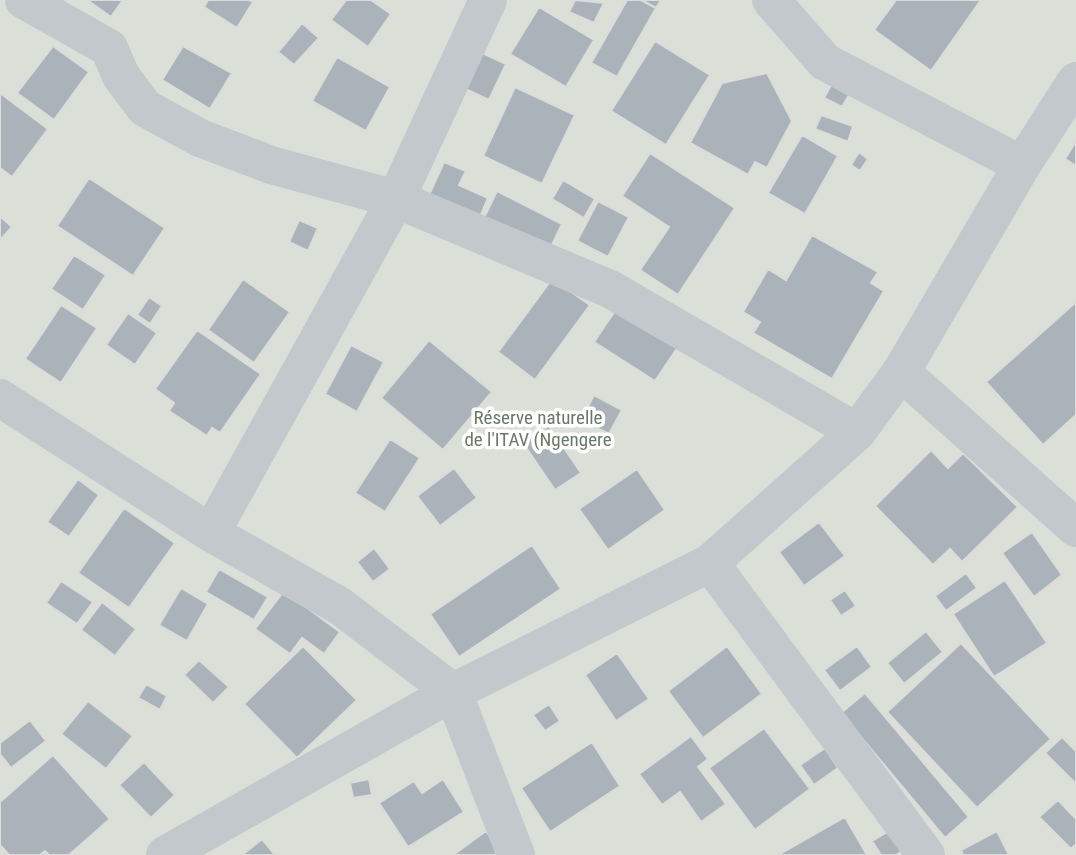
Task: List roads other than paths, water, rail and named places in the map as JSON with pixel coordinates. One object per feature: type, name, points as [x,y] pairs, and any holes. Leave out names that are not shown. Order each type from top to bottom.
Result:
[{"type":"street","points":[[24,0],[109,48],[121,76],[145,108],[200,138],[271,164],[396,200],[610,289],[857,432]]},
{"type":"street","points":[[211,533],[396,200],[488,0]]},
{"type":"street","points":[[771,0],[825,62],[1022,165]]},
{"type":"street","points":[[165,855],[453,692],[710,563],[857,432],[901,372],[1022,165],[1075,86]]},
{"type":"street","points":[[901,372],[1076,528]]},
{"type":"street","points":[[0,398],[211,533],[340,606],[453,692],[516,855]]},
{"type":"street","points":[[710,563],[926,855]]},
{"type":"park label","name":"Réserve naturelle de l'ITAV (Ngengere","points":[[538,428]]}]
